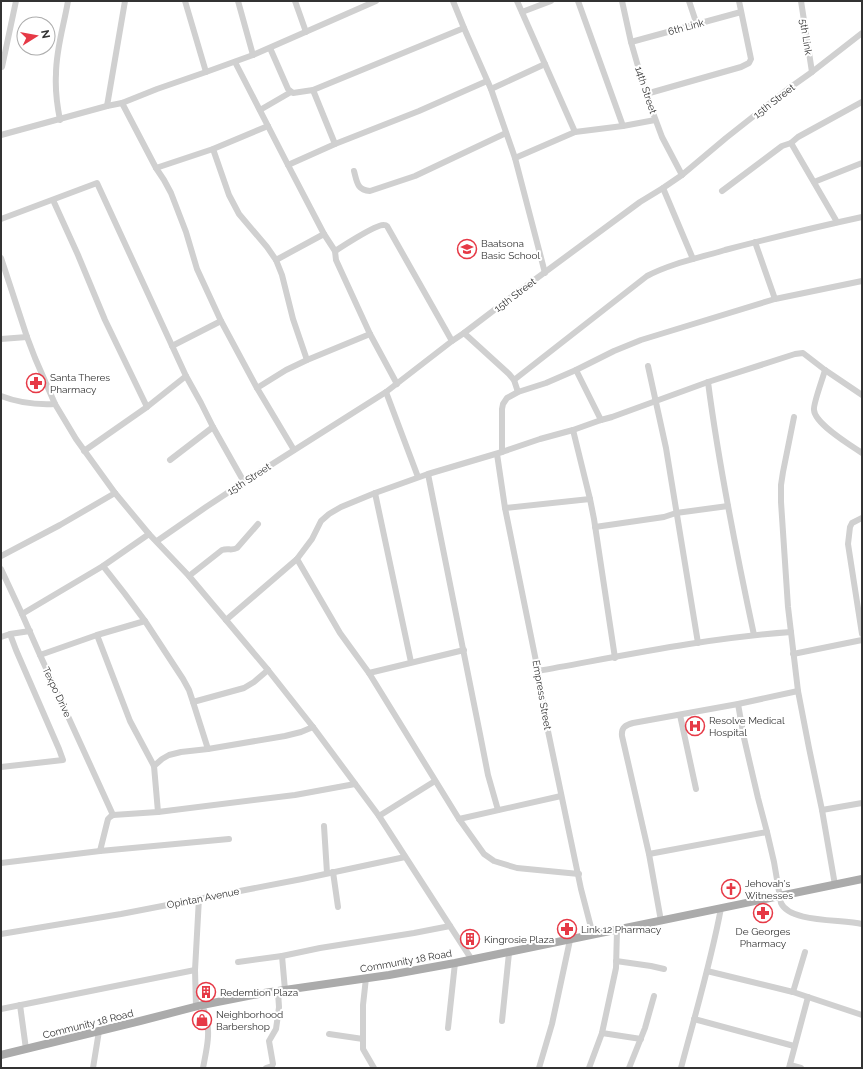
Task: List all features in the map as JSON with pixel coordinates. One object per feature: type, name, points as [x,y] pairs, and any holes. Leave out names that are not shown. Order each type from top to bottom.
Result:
[{"type":"main road","name":"Community 18 Road","points":[[1,1055],[199,1006],[242,997],[397,974],[509,953],[862,879]]},
{"type":"street","points":[[2,67],[16,1]]},
{"type":"street","points":[[60,120],[56,101],[57,55],[68,1]]},
{"type":"street","points":[[107,106],[126,1]]},
{"type":"street","points":[[185,1],[206,72]]},
{"type":"street","points":[[238,1],[254,55]]},
{"type":"street","points":[[294,1],[306,32]]},
{"type":"street","points":[[1,135],[122,103],[254,55],[376,1]]},
{"type":"street","points":[[453,1],[491,89],[515,158],[545,273]]},
{"type":"street","points":[[518,1],[575,132]]},
{"type":"street","points":[[522,12],[551,1]]},
{"type":"street","points":[[578,1],[623,126]]},
{"type":"street","name":"14th Street","points":[[622,1],[631,42],[646,94],[662,137],[682,175]]},
{"type":"street","points":[[689,1],[697,25]]},
{"type":"street","points":[[646,94],[741,67],[749,63],[751,59],[739,1]]},
{"type":"street","name":"5th Link","points":[[801,1],[812,72]]},
{"type":"street","name":"6th Link","points":[[631,42],[741,12]]},
{"type":"street","points":[[260,110],[291,92],[313,90],[464,28]]},
{"type":"street","name":"15th Street","points":[[157,542],[244,482],[386,392],[452,341],[640,202],[664,188],[682,175],[788,89],[862,33]]},
{"type":"street","points":[[270,48],[288,89],[291,92]]},
{"type":"street","points":[[236,62],[324,234],[335,251],[336,260],[370,334],[397,384]]},
{"type":"street","points":[[491,89],[545,64]]},
{"type":"street","points":[[288,165],[362,133],[394,122],[487,81]]},
{"type":"street","points":[[313,90],[335,144]]},
{"type":"street","points":[[722,191],[782,146],[791,143],[798,137],[862,102]]},
{"type":"street","points":[[122,103],[156,168],[171,193],[186,232],[197,269],[221,321],[257,388],[294,450]]},
{"type":"street","points":[[515,158],[575,132],[655,120]]},
{"type":"street","points":[[156,168],[213,149],[268,126]]},
{"type":"street","points":[[354,171],[359,188],[370,191],[415,176],[506,133]]},
{"type":"street","points":[[791,143],[837,222]]},
{"type":"street","points":[[213,149],[229,195],[239,214],[276,260],[282,275],[293,319],[307,360]]},
{"type":"street","points":[[814,182],[862,163]]},
{"type":"street","points":[[1,219],[97,183],[186,376],[244,482]]},
{"type":"street","points":[[664,188],[693,259]]},
{"type":"street","points":[[53,200],[105,320],[146,407]]},
{"type":"street","points":[[514,380],[647,276],[669,266],[693,259],[755,242],[862,217]]},
{"type":"street","points":[[335,251],[372,229],[382,225],[387,226],[452,341]]},
{"type":"street","points":[[276,260],[324,234]]},
{"type":"street","points":[[755,242],[775,299]]},
{"type":"street","points":[[1,258],[3,273],[26,337],[56,404],[84,451],[115,494],[149,534],[189,576],[268,670],[313,727],[379,816],[472,960]]},
{"type":"street","points":[[464,333],[509,374],[514,380],[518,392],[538,386],[576,370],[614,351],[641,340],[775,299],[862,281]]},
{"type":"street","points":[[172,346],[221,321]]},
{"type":"street","points":[[257,388],[286,370],[370,334]]},
{"type":"street","points":[[1,338],[26,337]]},
{"type":"street","points":[[226,620],[296,559],[312,538],[321,521],[329,514],[341,507],[374,493],[418,477],[573,430],[708,382],[795,354],[803,353],[862,395]]},
{"type":"street","points":[[648,366],[666,448],[698,643]]},
{"type":"street","points":[[576,370],[601,420]]},
{"type":"street","points":[[825,370],[813,409],[816,416],[823,425],[862,453]]},
{"type":"street","points":[[84,451],[146,407],[186,376]]},
{"type":"street","points":[[708,382],[714,427],[737,556],[754,635]]},
{"type":"street","points":[[386,392],[418,477]]},
{"type":"street","name":"Empress Street","points":[[518,392],[506,398],[502,410],[499,453],[505,508],[561,796],[593,935]]},
{"type":"street","points":[[1,396],[11,400],[27,403],[42,405],[56,404]]},
{"type":"street","points":[[794,417],[781,485],[791,632],[798,691],[822,810],[835,885]]},
{"type":"street","points":[[170,460],[213,427]]},
{"type":"street","points":[[573,430],[590,499],[615,658]]},
{"type":"street","points":[[428,474],[486,761],[498,810]]},
{"type":"street","points":[[374,493],[411,662]]},
{"type":"street","points":[[1,556],[115,494]]},
{"type":"street","points":[[505,508],[590,499]]},
{"type":"street","points":[[595,527],[728,506]]},
{"type":"street","points":[[862,518],[852,523],[850,527],[848,544],[862,634]]},
{"type":"street","points":[[189,576],[222,550],[234,550],[237,548],[258,524]]},
{"type":"street","points":[[22,614],[103,566],[149,534]]},
{"type":"street","points":[[296,559],[340,633],[369,673],[459,819],[481,850],[494,861],[517,868],[579,874]]},
{"type":"street","points":[[103,566],[145,621],[183,678],[189,690],[208,749]]},
{"type":"street","name":"Texpo Drive","points":[[1,569],[113,815]]},
{"type":"street","points":[[40,655],[145,621]]},
{"type":"street","points":[[1,637],[30,631]]},
{"type":"street","points":[[538,672],[698,643],[754,635],[791,632]]},
{"type":"street","points":[[1,767],[62,760],[59,749],[10,634]]},
{"type":"street","points":[[97,636],[130,721],[154,766],[158,812]]},
{"type":"street","points":[[793,654],[862,640]]},
{"type":"street","points":[[369,673],[464,650]]},
{"type":"street","points":[[193,702],[244,688],[268,670]]},
{"type":"street","points":[[661,921],[649,854],[622,732],[623,727],[627,724],[738,704],[798,691]]},
{"type":"street","points":[[738,704],[744,738],[767,832],[783,907],[791,913],[806,917],[842,920],[862,924]]},
{"type":"street","points":[[680,715],[696,789]]},
{"type":"street","points":[[154,766],[169,755],[181,752],[286,736],[313,727]]},
{"type":"street","points":[[379,816],[435,781]]},
{"type":"street","points":[[100,851],[107,823],[110,816],[113,815],[158,812],[295,795],[355,784]]},
{"type":"street","points":[[459,819],[561,796]]},
{"type":"street","points":[[822,810],[862,803]]},
{"type":"street","points":[[324,826],[330,873],[338,907]]},
{"type":"street","points":[[649,854],[767,832]]},
{"type":"street","points":[[1,863],[100,851],[229,839]]},
{"type":"street","name":"Opintan Avenue","points":[[1,934],[121,914],[405,857]]},
{"type":"street","points":[[199,898],[196,970],[199,1006],[207,1018],[208,1030],[203,1068]]},
{"type":"street","points":[[681,1068],[715,940],[721,908]]},
{"type":"street","points":[[238,962],[282,956],[450,926]]},
{"type":"street","points":[[589,1068],[602,1033],[616,968],[616,930]]},
{"type":"street","points":[[539,1068],[552,1024],[570,940]]},
{"type":"street","points":[[794,992],[805,952]]},
{"type":"street","points":[[502,1021],[509,953]]},
{"type":"street","points":[[266,1068],[272,1066],[273,1064],[269,1041],[276,1029],[282,991],[282,956]]},
{"type":"street","points":[[616,960],[664,969]]},
{"type":"street","points":[[448,1028],[455,963]]},
{"type":"street","points":[[1,1009],[196,970]]},
{"type":"street","points":[[707,971],[794,992],[862,1015]]},
{"type":"street","points":[[366,978],[363,1048],[374,1068]]},
{"type":"street","points":[[630,1068],[646,1028],[654,996]]},
{"type":"street","points":[[800,1068],[790,1066],[808,997]]},
{"type":"street","points":[[20,1005],[26,1049]]},
{"type":"street","points":[[694,1019],[794,1046]]},
{"type":"street","points":[[93,1068],[99,1031]]},
{"type":"street","points":[[602,1033],[641,1039]]},
{"type":"street","points":[[329,1034],[363,1039]]},
{"type":"place","name":"Baatsona Basic School","points":[[467,249]]},
{"type":"place","name":"Santa Theres Pharmacy","points":[[36,383]]},
{"type":"place","name":"Resolve Medical Hospital","points":[[695,726]]},
{"type":"place","name":"Jehovah's Witnesses","points":[[731,889]]},
{"type":"place","name":"De Georges Pharmacy","points":[[763,913]]},
{"type":"place","name":"Link 12 Pharmacy","points":[[567,929]]},
{"type":"place","name":"Kingrosie Plaza","points":[[470,939]]},
{"type":"place","name":"Redemtion Plaza","points":[[206,992]]},
{"type":"place","name":"Neighborhood Barbershop","points":[[202,1020]]}]
